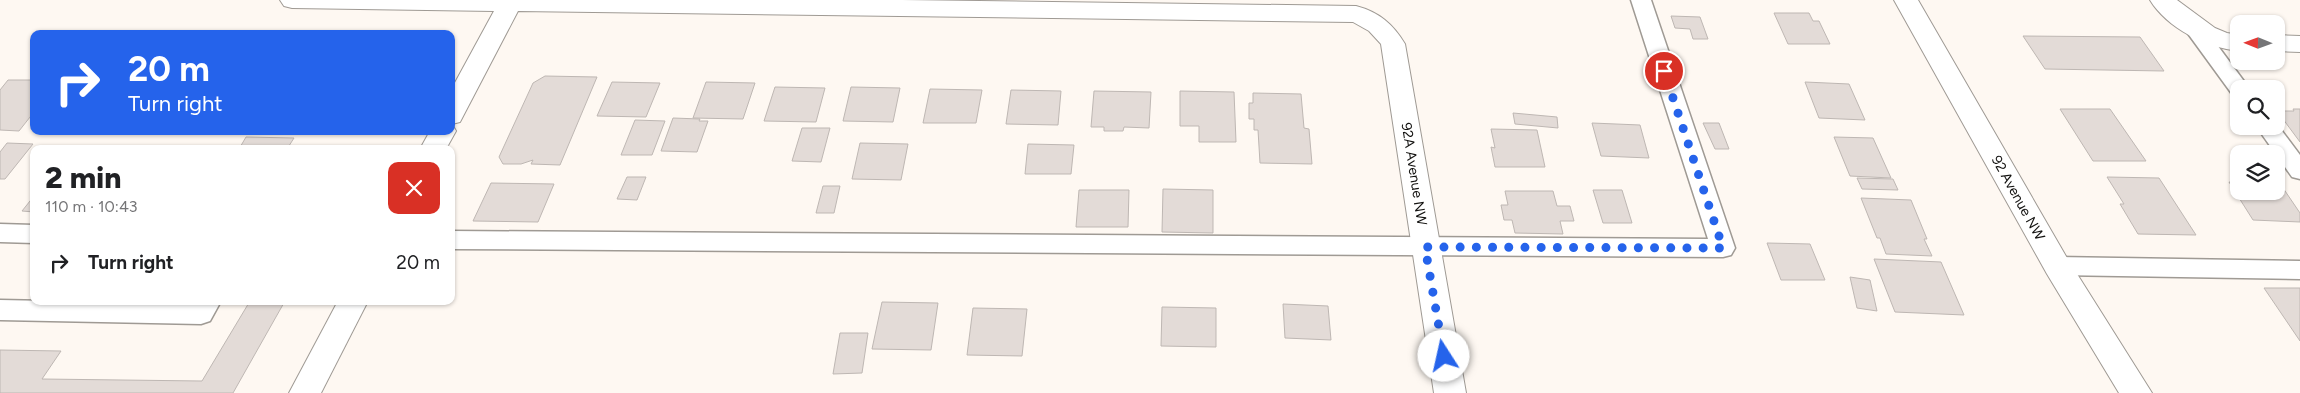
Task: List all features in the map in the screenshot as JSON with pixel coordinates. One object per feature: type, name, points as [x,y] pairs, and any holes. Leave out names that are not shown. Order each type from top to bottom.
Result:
[{"type":"street","points":[[292,0],[928,4]]},
{"type":"street","name":"92 Avenue NW","points":[[1906,0],[2057,266],[2136,393]]},
{"type":"street","points":[[2162,0],[2191,24],[2219,40],[2230,42]]},
{"type":"street","points":[[455,107],[511,2]]},
{"type":"street","name":"92A Avenue NW","points":[[928,4],[1338,12],[1356,14],[1374,21],[1386,31],[1393,44],[1450,393]]},
{"type":"street","points":[[2285,44],[2300,44]]},
{"type":"street","points":[[305,393],[351,305]]},
{"type":"lane","points":[[455,240],[1723,248],[1641,0]]},
{"type":"lane","points":[[2191,24],[2232,80]]},
{"type":"lane","points":[[2274,135],[2300,170]]},
{"type":"lane","points":[[0,233],[30,234]]},
{"type":"lane","points":[[2057,266],[2300,270]]},
{"type":"lane","points":[[0,310],[201,314],[207,305]]},
{"type":"building","points":[[1774,13],[1809,13],[1813,21],[1819,21],[1830,44],[1788,44]]},
{"type":"building","points":[[1671,16],[1700,17],[1708,39],[1693,39],[1690,29],[1675,28]]},
{"type":"building","points":[[2023,36],[2140,37],[2164,71],[2045,69]]},
{"type":"building","points":[[545,76],[597,77],[560,165],[531,164],[533,160],[521,164],[503,164],[499,157],[533,83]]},
{"type":"building","points":[[8,80],[30,80],[30,117],[19,131],[0,130],[0,90]]},
{"type":"building","points":[[612,82],[660,83],[646,117],[597,116]]},
{"type":"building","points":[[706,82],[755,83],[743,119],[693,118]]},
{"type":"building","points":[[1805,82],[1849,84],[1865,120],[1819,118]]},
{"type":"building","points":[[775,87],[825,88],[816,122],[764,121]]},
{"type":"building","points":[[851,87],[900,88],[893,122],[843,121]]},
{"type":"building","points":[[930,89],[982,90],[976,123],[923,123]]},
{"type":"building","points":[[1011,90],[1061,91],[1058,125],[1006,124]]},
{"type":"building","points":[[1094,91],[1151,92],[1149,128],[1124,127],[1123,131],[1104,131],[1104,127],[1091,127]]},
{"type":"building","points":[[1180,91],[1234,92],[1236,142],[1199,142],[1199,126],[1180,126]]},
{"type":"building","points":[[1253,93],[1301,94],[1304,128],[1309,129],[1312,164],[1260,163],[1258,130],[1254,130],[1254,119],[1249,119],[1249,103],[1253,103]]},
{"type":"building","points":[[2060,109],[2110,109],[2146,161],[2093,161]]},
{"type":"building","points":[[2293,109],[2300,109],[2300,142],[2285,122],[2285,111],[2294,111]]},
{"type":"building","points":[[1513,113],[1557,117],[1558,128],[1515,124]]},
{"type":"building","points":[[673,118],[708,121],[697,152],[661,151]]},
{"type":"building","points":[[635,120],[665,121],[652,155],[621,155]]},
{"type":"building","points":[[1592,123],[1640,125],[1649,158],[1601,156]]},
{"type":"building","points":[[1703,123],[1719,123],[1729,149],[1715,149]]},
{"type":"building","points":[[802,128],[830,128],[821,162],[792,161]]},
{"type":"building","points":[[1491,129],[1537,130],[1545,167],[1495,167],[1491,147],[1495,148]]},
{"type":"building","points":[[246,137],[294,138],[290,145],[241,145]]},
{"type":"building","points":[[1834,137],[1873,138],[1891,178],[1850,176]]},
{"type":"building","points":[[7,143],[33,144],[30,145],[30,148],[5,179],[0,179],[0,152]]},
{"type":"building","points":[[860,143],[908,144],[901,180],[852,179]]},
{"type":"building","points":[[1028,144],[1074,145],[1071,174],[1025,174]]},
{"type":"building","points":[[627,177],[646,177],[637,200],[617,199]]},
{"type":"building","points":[[2107,177],[2159,178],[2196,235],[2138,234],[2120,204],[2124,204]]},
{"type":"building","points":[[1857,178],[1893,179],[1898,190],[1862,189]]},
{"type":"building","points":[[491,183],[554,184],[538,222],[473,221]]},
{"type":"building","points":[[823,186],[840,186],[834,213],[816,213]]},
{"type":"building","points":[[1163,189],[1213,190],[1213,233],[1162,232]]},
{"type":"building","points":[[1079,190],[1129,190],[1128,227],[1076,227]]},
{"type":"building","points":[[1593,190],[1622,190],[1632,223],[1603,223]]},
{"type":"building","points":[[1505,191],[1553,191],[1557,206],[1570,206],[1574,221],[1560,221],[1563,234],[1515,233],[1512,220],[1504,220],[1501,205],[1508,205]]},
{"type":"building","points":[[2285,191],[2300,213],[2300,222],[2253,220],[2240,200],[2285,200]]},
{"type":"building","points":[[1861,198],[1911,200],[1927,239],[1924,239],[1932,256],[1886,254],[1880,238],[1877,238]]},
{"type":"building","points":[[30,201],[30,212],[22,211]]},
{"type":"building","points":[[1767,243],[1810,244],[1825,280],[1781,280]]},
{"type":"building","points":[[1874,259],[1941,262],[1964,315],[1895,312]]},
{"type":"building","points":[[1850,277],[1870,280],[1877,311],[1857,308]]},
{"type":"building","points":[[2264,288],[2300,288],[2300,341]]},
{"type":"building","points":[[882,302],[938,303],[931,350],[872,349]]},
{"type":"building","points":[[1283,304],[1328,306],[1331,340],[1285,338]]},
{"type":"building","points":[[248,305],[283,305],[233,393],[0,393],[0,350],[61,351],[42,379],[202,381]]},
{"type":"building","points":[[1162,307],[1216,308],[1216,347],[1161,346]]},
{"type":"building","points":[[973,308],[1027,309],[1022,356],[967,355]]},
{"type":"building","points":[[840,333],[868,333],[862,373],[833,374]]},
{"type":"route","points":[[1444,356],[1425,247],[1723,248],[1664,71]]}]
